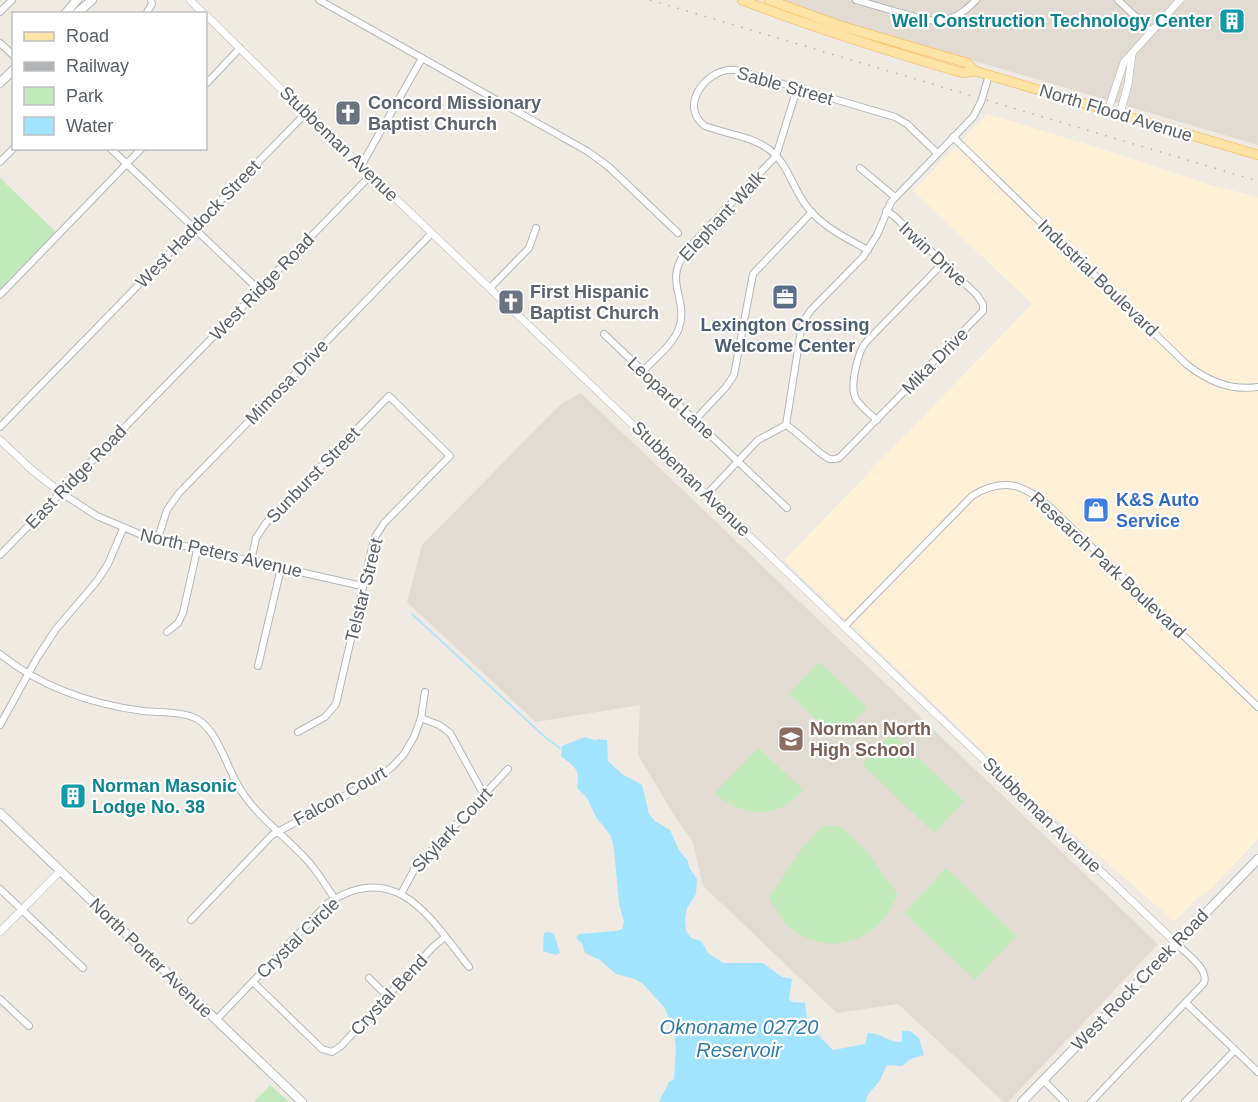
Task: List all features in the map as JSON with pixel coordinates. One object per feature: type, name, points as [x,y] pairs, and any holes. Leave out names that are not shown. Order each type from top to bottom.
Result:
[{"type":"main road","points":[[67,12],[77,0]]},
{"type":"main road","points":[[77,12],[92,0]]},
{"type":"main road","name":"North Flood Avenue","points":[[742,0],[807,25],[879,48],[963,73],[975,71],[1258,155]]},
{"type":"main road","name":"North Flood Avenue","points":[[769,0],[841,26],[967,63],[975,71]]},
{"type":"main road","points":[[0,83],[12,71]]},
{"type":"main road","name":"North Porter Avenue","points":[[0,813],[302,1102]]},
{"type":"main road","name":"West Rock Creek Road","points":[[1022,1102],[1258,859]]},
{"type":"street","points":[[0,12],[12,0]]},
{"type":"street","name":"Stubbeman Avenue","points":[[190,0],[203,12]]},
{"type":"street","points":[[319,0],[594,155],[678,233]]},
{"type":"street","points":[[856,0],[926,21],[939,22],[961,14],[976,0]]},
{"type":"street","points":[[1118,0],[1151,31]]},
{"type":"street","points":[[1107,110],[1124,62],[1180,0]]},
{"type":"street","name":"Stubbeman Avenue","points":[[207,16],[361,166],[1176,943]]},
{"type":"street","points":[[0,43],[12,54]]},
{"type":"street","points":[[207,83],[240,48]]},
{"type":"street","points":[[1120,114],[1128,84],[1132,54]]},
{"type":"street","points":[[361,166],[422,58]]},
{"type":"street","name":"Sable Street","points":[[868,250],[840,236],[812,212],[801,199],[776,156],[761,144],[701,123],[694,112],[695,96],[712,76],[726,70],[736,70],[895,117],[907,124],[937,153]]},
{"type":"street","points":[[707,494],[763,436],[786,425],[801,330],[805,319],[868,250],[895,197],[976,112],[989,75]]},
{"type":"street","name":"Elephant Walk","points":[[642,372],[671,342],[679,328],[681,313],[675,278],[679,261],[776,156],[797,89]]},
{"type":"street","name":"West Haddock Street","points":[[0,427],[306,113]]},
{"type":"street","name":"Industrial Boulevard","points":[[953,137],[1186,364],[1204,377],[1220,384],[1235,388],[1258,387]]},
{"type":"street","points":[[0,162],[12,150]]},
{"type":"street","points":[[112,150],[259,290]]},
{"type":"street","points":[[0,295],[140,150]]},
{"type":"street","points":[[860,168],[895,197]]},
{"type":"street","name":"West Ridge Road","points":[[153,399],[371,175]]},
{"type":"street","points":[[695,420],[726,387],[734,375],[753,274],[812,212]]},
{"type":"street","name":"Irwin Drive","points":[[886,212],[892,215],[980,298]]},
{"type":"street","points":[[490,288],[529,248],[536,228]]},
{"type":"street","name":"Mimosa Drive","points":[[157,541],[167,510],[179,493],[432,233]]},
{"type":"street","points":[[877,420],[855,396],[854,387],[861,348],[943,263]]},
{"type":"street","name":"Mika Drive","points":[[786,425],[808,440],[825,457],[836,459],[843,455],[980,315],[984,307],[980,298]]},
{"type":"street","name":"Leopard Lane","points":[[604,334],[787,508]]},
{"type":"street","name":"Sunburst Street","points":[[251,561],[256,538],[266,523],[389,396],[450,456]]},
{"type":"street","name":"East Ridge Road","points":[[0,555],[153,399]]},
{"type":"street","name":"North Peters Avenue","points":[[0,440],[60,492],[90,512],[123,529],[157,541],[362,586]]},
{"type":"street","name":"Telstar Street","points":[[298,732],[324,717],[336,704],[362,586],[372,548],[381,528],[450,456]]},
{"type":"street","name":"Research Park Boulevard","points":[[845,626],[966,501],[977,492],[991,486],[1012,485],[1028,490],[1048,505],[1258,706]]},
{"type":"street","points":[[0,725],[28,674],[63,620],[97,581],[108,564],[123,529]]},
{"type":"street","points":[[167,632],[178,623],[183,613],[197,550]]},
{"type":"street","points":[[258,666],[281,568]]},
{"type":"street","points":[[0,654],[28,674],[67,694],[92,702],[186,715],[202,722],[214,736],[230,773],[242,792],[310,863],[335,899]]},
{"type":"street","name":"Falcon Court","points":[[191,920],[272,835],[385,773],[404,754],[414,737],[421,718],[425,692]]},
{"type":"street","points":[[421,718],[439,725],[450,733],[484,795]]},
{"type":"street","name":"Skylark Court","points":[[401,894],[415,868],[508,770]]},
{"type":"street","points":[[0,932],[60,871]]},
{"type":"street","name":"Crystal Circle","points":[[216,1020],[316,916],[335,899],[354,891],[382,888],[401,894],[424,910],[469,967]]},
{"type":"street","points":[[0,889],[83,968]]},
{"type":"street","name":"Crystal Bend","points":[[253,982],[322,1049],[332,1052],[341,1046],[445,937]]},
{"type":"street","points":[[1091,1102],[1202,986],[1206,978],[1203,970],[1176,943]]},
{"type":"street","points":[[369,978],[387,996]]},
{"type":"street","points":[[0,999],[29,1026]]},
{"type":"street","points":[[1186,1003],[1258,1072]]},
{"type":"street","points":[[1185,1102],[1235,1050]]},
{"type":"street","points":[[1043,1080],[1065,1102]]},
{"type":"shaded area","points":[[779,0],[1258,0],[1258,145],[834,19]]},
{"type":"shaded area","points":[[987,114],[1210,185],[1258,197],[1258,839],[1211,889],[1197,898],[1176,920],[1173,920],[1033,799],[784,560],[1032,304],[913,191]]},
{"type":"shaded area","name":"Norman North High School","points":[[581,393],[1158,944],[1008,1102],[1004,1102],[898,1004],[837,1013],[703,886],[693,842],[638,755],[640,705],[536,722],[407,602],[422,545],[561,404]]},
{"type":"green space","points":[[0,178],[56,232],[0,290]]},
{"type":"green space","points":[[819,662],[867,707],[837,739],[789,694]]},
{"type":"green space","points":[[892,733],[964,801],[934,833],[862,764]]},
{"type":"green space","points":[[760,749],[803,790],[783,807],[771,811],[748,811],[725,801],[715,793],[756,750]]},
{"type":"green space","points":[[823,826],[840,826],[866,851],[898,895],[880,923],[861,937],[850,941],[827,943],[804,937],[786,924],[769,898],[802,848]]},
{"type":"green space","points":[[946,868],[1017,936],[975,980],[904,913]]},
{"type":"green space","points":[[270,1085],[289,1102],[254,1102]]},
{"type":"water","name":"Oknoname 02720 Reservoir","points":[[585,737],[597,741],[596,739],[607,740],[608,761],[622,774],[642,785],[649,814],[655,821],[670,830],[679,850],[688,861],[697,879],[696,894],[687,908],[685,919],[686,931],[691,938],[701,941],[708,953],[723,963],[763,963],[782,977],[792,979],[789,999],[792,1002],[805,1003],[807,1019],[813,1030],[833,1050],[865,1044],[868,1033],[902,1042],[902,1031],[910,1031],[919,1038],[924,1055],[910,1059],[902,1066],[887,1065],[865,1102],[659,1102],[669,1082],[674,1079],[676,1048],[673,1024],[665,1008],[643,984],[635,979],[616,974],[600,960],[585,953],[582,943],[576,938],[579,934],[617,931],[622,929],[624,922],[619,903],[611,836],[596,817],[587,798],[577,788],[576,769],[561,756],[562,746]]},
{"type":"water","points":[[544,933],[554,934],[560,953],[556,955],[543,951]]},
{"type":"waterway","points":[[412,614],[546,738],[560,748]]},
{"type":"railway","points":[[650,0],[1258,181]]},
{"type":"place","name":"Well Construction Technology Center","points":[[1232,21]]},
{"type":"place","name":"Concord Missionary Baptist Church","points":[[348,113]]},
{"type":"place","name":"Lexington Crossing Welcome Center","points":[[785,297]]},
{"type":"place","name":"First Hispanic Baptist Church","points":[[511,302]]},
{"type":"place","name":"K&S Auto Service","points":[[1096,510]]},
{"type":"place","name":"Norman North High School","points":[[791,739]]},
{"type":"place","name":"Norman Masonic Lodge No. 38","points":[[73,796]]}]
